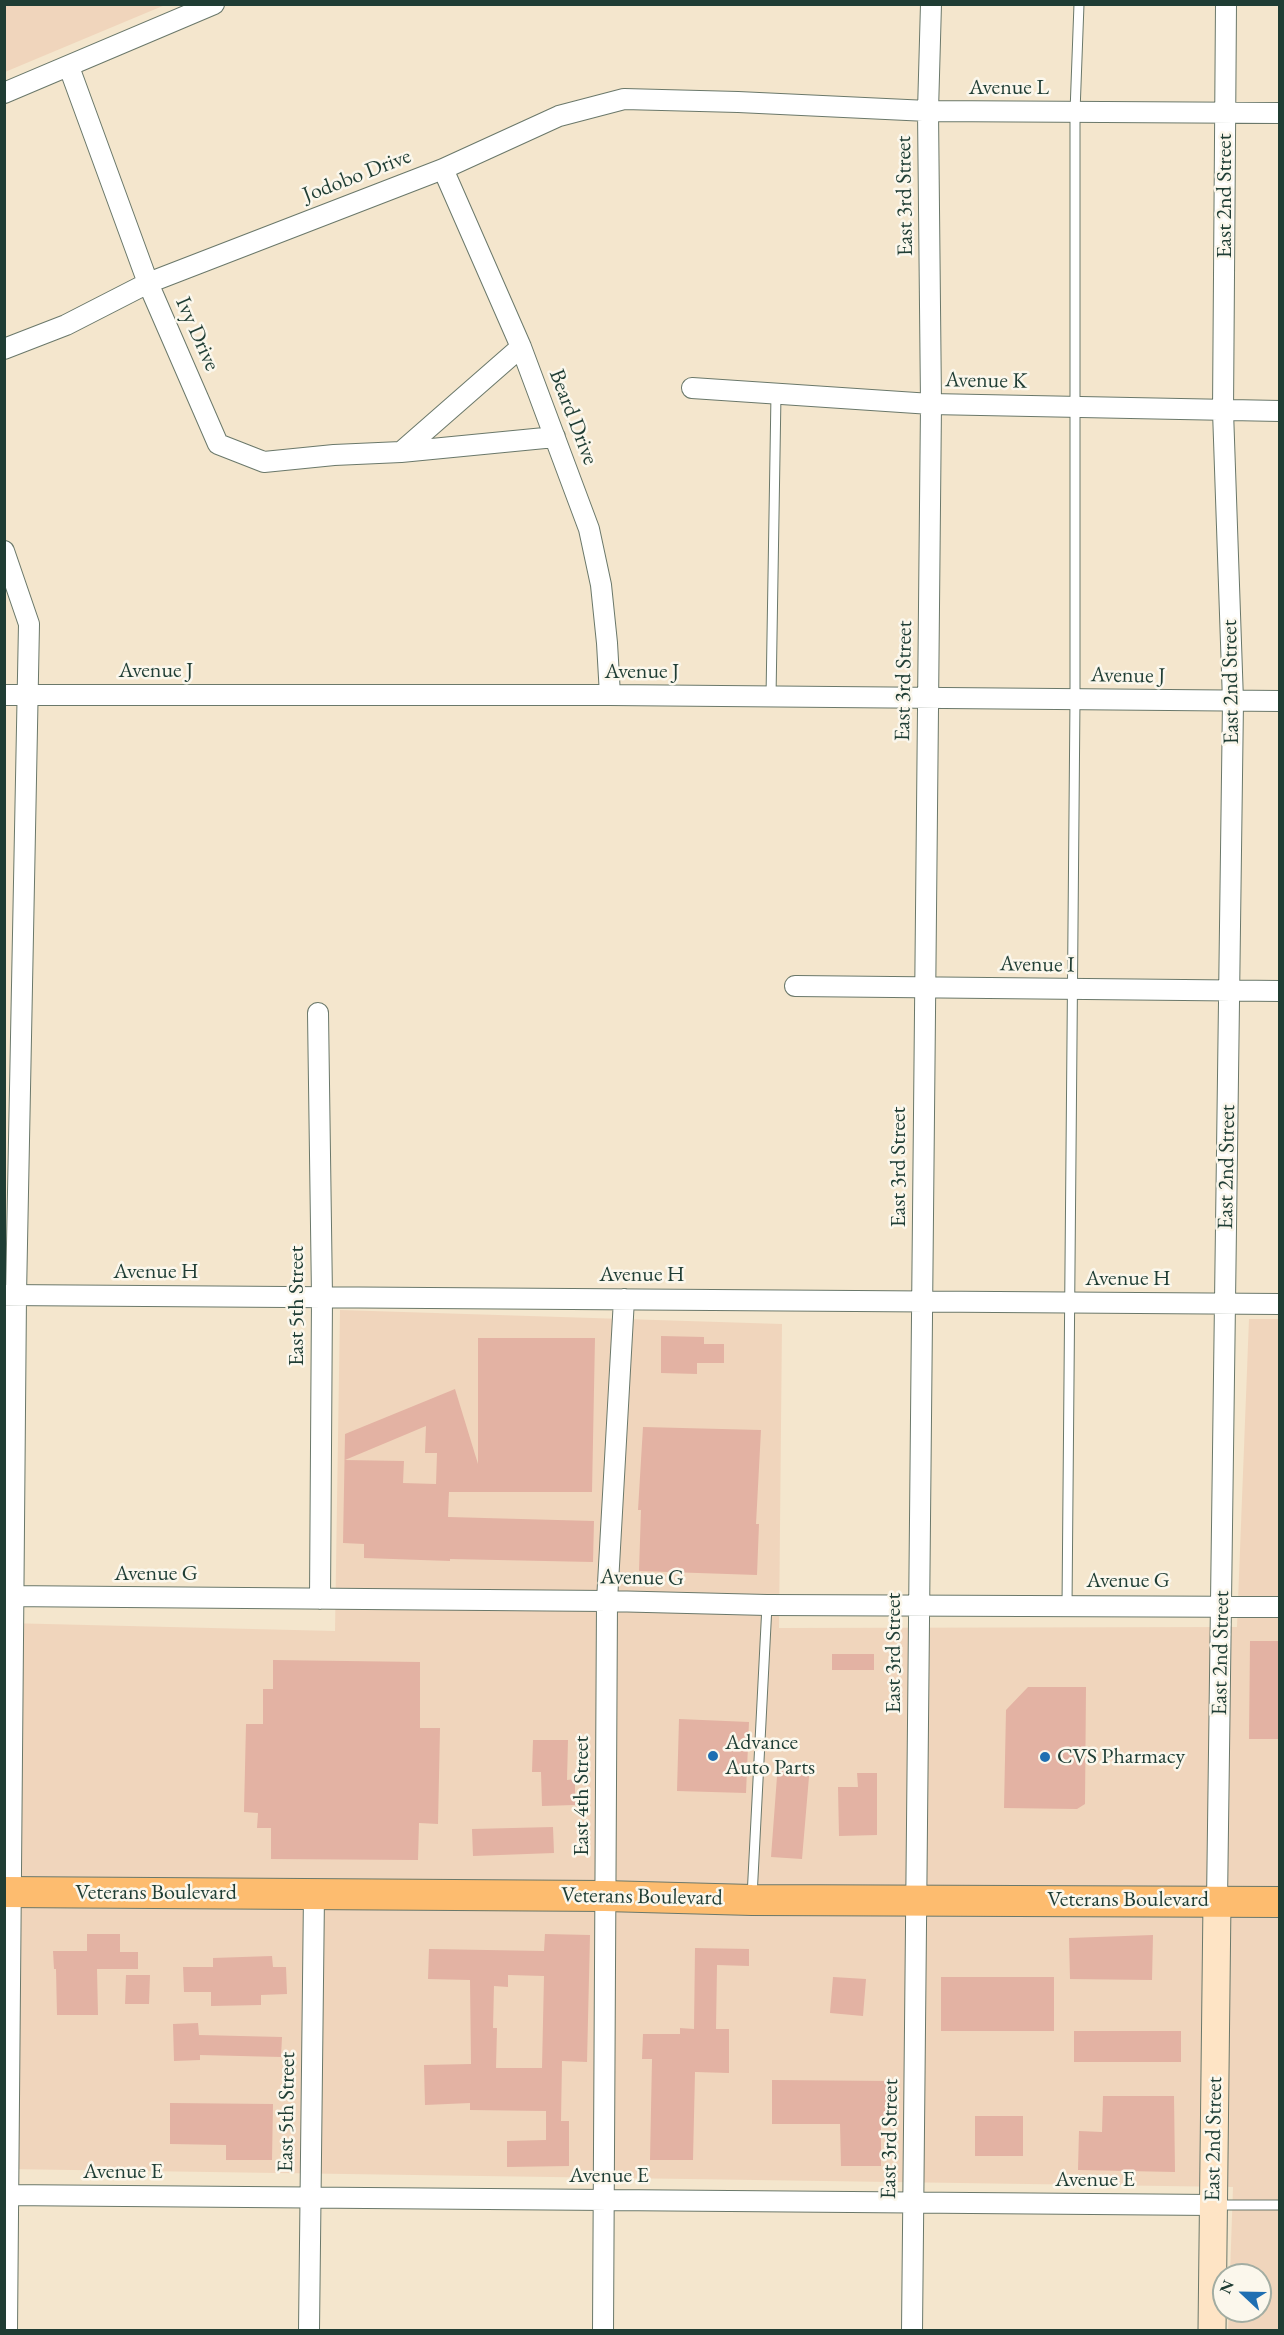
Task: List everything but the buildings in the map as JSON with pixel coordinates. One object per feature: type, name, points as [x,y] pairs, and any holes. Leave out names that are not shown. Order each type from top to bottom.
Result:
[{"type":"main road","name":"Veterans Boulevard","points":[[8,1892],[1280,1902]]},
{"type":"street","points":[[4,93],[214,4]]},
{"type":"street","name":"East 3rd Street","points":[[912,2331],[931,404],[928,111],[931,4]]},
{"type":"street","name":"East 2nd Street","points":[[1212,2331],[1233,701],[1224,411],[1226,4]]},
{"type":"street","name":"Ivy Drive","points":[[69,67],[148,283],[218,444],[264,462],[555,437]]},
{"type":"street","name":"Jodobo Drive","points":[[4,349],[66,325],[148,283],[442,169],[559,116],[624,99],[738,102]]},
{"type":"street","name":"Avenue L","points":[[738,102],[928,111],[1280,113]]},
{"type":"street","name":"Beard Drive","points":[[442,169],[520,347],[589,529],[601,585],[610,695]]},
{"type":"street","points":[[401,452],[520,347]]},
{"type":"street","name":"Avenue K","points":[[692,388],[931,404],[1280,411]]},
{"type":"street","points":[[4,551],[29,624],[28,695],[13,1008],[10,1295],[8,2331]]},
{"type":"street","name":"Avenue J","points":[[4,695],[610,695],[1280,701]]},
{"type":"street","name":"Avenue I","points":[[795,986],[1280,992]]},
{"type":"street","name":"East 5th Street","points":[[318,1013],[322,1297],[320,1599]]},
{"type":"street","name":"Avenue H","points":[[10,1295],[1280,1304]]},
{"type":"street","name":"East 4th Street","points":[[603,2331],[607,1601],[624,1299]]},
{"type":"street","name":"Avenue G","points":[[9,1597],[607,1601],[767,1605],[1280,1606]]},
{"type":"street","name":"East 5th Street","points":[[309,2331],[314,1894]]},
{"type":"street","name":"Avenue E","points":[[7,2195],[1213,2205]]},
{"type":"lane","points":[[1067,1605],[1077,407],[1075,112],[1079,4]]},
{"type":"lane","points":[[771,697],[776,394]]},
{"type":"lane","points":[[752,1899],[767,1605]]},
{"type":"lane","points":[[1213,2205],[1280,2205]]},
{"type":"shaded area","points":[[5,4],[165,4],[165,5],[5,72]]},
{"type":"shaded area","points":[[340,1310],[782,1324],[779,1628],[1237,1627],[1249,1319],[1279,1319],[1279,2330],[1228,2330],[1228,2323],[1272,2323],[1272,2263],[1230,2263],[1233,2187],[5,2169],[5,1623],[335,1631]]},
{"type":"place","name":"Advance Auto Parts","points":[[713,1756]]},
{"type":"place","name":"CVS Pharmacy","points":[[1045,1757]]}]
